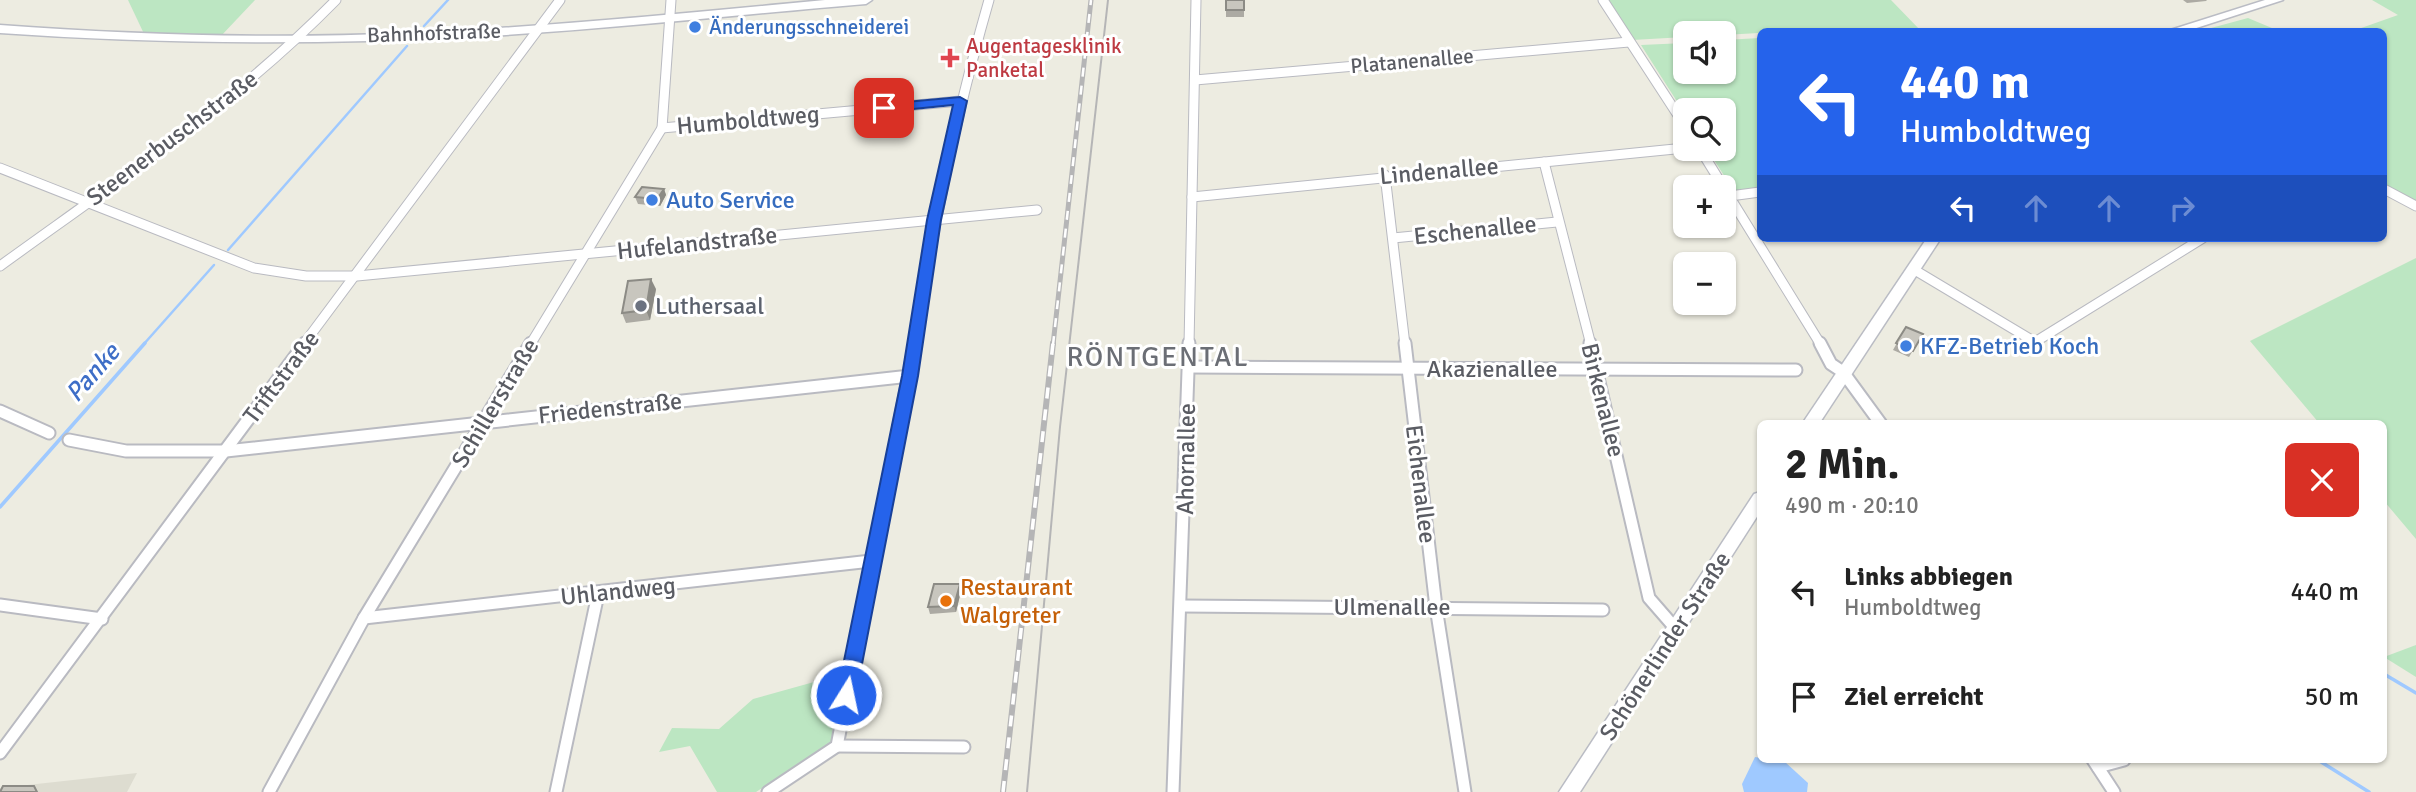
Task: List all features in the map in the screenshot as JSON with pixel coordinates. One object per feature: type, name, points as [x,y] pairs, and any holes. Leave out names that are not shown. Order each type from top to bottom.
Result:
[{"type":"street","name":"Steenerbuschstraße","points":[[0,266],[206,116],[298,38],[336,0]]},
{"type":"street","name":"Triftstraße","points":[[0,753],[560,0]]},
{"type":"street","name":"Schillerstraße","points":[[269,792],[364,618],[662,128],[667,17],[671,0]]},
{"type":"street","name":"Bahnhofstraße","points":[[0,29],[116,38],[298,38],[538,29],[866,0]]},
{"type":"street","points":[[837,746],[871,561],[910,376],[934,220],[960,101],[989,0]]},
{"type":"street","name":"Ahornallee","points":[[1173,792],[1189,367],[1196,0]]},
{"type":"street","points":[[1603,0],[1673,108]]},
{"type":"street","points":[[2183,28],[2277,0]]},
{"type":"street","name":"Platanenallee","points":[[1195,80],[1629,42]]},
{"type":"street","name":"Humboldtweg","points":[[662,128],[960,101]]},
{"type":"street","name":"Lindenallee","points":[[1192,197],[1673,149]]},
{"type":"street","name":"Birkenallee","points":[[1544,162],[1557,222],[1597,370],[1649,598],[1676,629]]},
{"type":"street","name":"Hufelandstraße","points":[[0,168],[254,268],[306,276],[357,276],[1037,210]]},
{"type":"street","name":"Eichenallee","points":[[1385,176],[1436,607],[1465,792]]},
{"type":"street","points":[[2387,191],[2416,206]]},
{"type":"street","points":[[1736,195],[1757,192]]},
{"type":"street","points":[[1736,206],[1757,240]]},
{"type":"street","name":"Eschenallee","points":[[1393,238],[1557,222]]},
{"type":"street","points":[[1759,242],[1831,364],[1843,372],[1878,420]]},
{"type":"street","points":[[1813,420],[1931,242]]},
{"type":"street","points":[[1913,269],[2035,342],[2197,242]]},
{"type":"street","name":"Akazienallee","points":[[1189,367],[1796,370]]},
{"type":"street","name":"Friedenstraße","points":[[69,440],[88,447],[113,449],[226,451],[910,376]]},
{"type":"street","points":[[0,411],[49,433]]},
{"type":"street","name":"Schönerlinder Straße","points":[[1569,792],[1757,504]]},
{"type":"street","name":"Uhlandweg","points":[[364,618],[598,594],[871,561]]},
{"type":"street","points":[[556,792],[598,594]]},
{"type":"street","points":[[0,605],[102,619]]},
{"type":"street","name":"Ulmenallee","points":[[1181,606],[1603,610]]},
{"type":"street","points":[[768,792],[837,746],[964,747]]},
{"type":"street","points":[[2096,763],[2114,792]]},
{"type":"shaded area","points":[[137,773],[127,792],[0,792],[0,788]]},
{"type":"green space","points":[[128,0],[255,0],[220,37],[146,38]]},
{"type":"green space","points":[[1607,0],[1891,0],[1918,28],[1757,28],[1757,33],[1736,34],[1736,21],[1673,21],[1673,38],[1632,40]]},
{"type":"green space","points":[[2372,0],[2416,0],[2416,207],[2387,192],[2387,28],[2361,28],[2398,15]]},
{"type":"green space","points":[[2248,18],[2272,28],[2211,28]]},
{"type":"green space","points":[[1757,38],[1757,188],[1736,191],[1736,175],[1724,175],[1715,161],[1736,161],[1736,98],[1675,98],[1641,45],[1673,44],[1673,84],[1736,84],[1736,39]]},
{"type":"green space","points":[[2416,258],[2416,539],[2387,505],[2387,420],[2316,420],[2250,341]]},
{"type":"green space","points":[[2416,645],[2416,677],[2387,659],[2387,656]]},
{"type":"green space","points":[[839,675],[831,743],[756,792],[717,792],[690,746],[659,752],[672,728],[719,729],[753,699]]},
{"type":"water","points":[[1755,757],[1757,763],[1786,763],[1808,783],[1807,792],[1744,792],[1742,784]]},
{"type":"building","points":[[1226,0],[1244,0],[1244,10],[1226,10]]},
{"type":"building","points":[[642,187],[664,189],[657,199],[635,197]]},
{"type":"building","points":[[651,279],[646,310],[622,313],[628,281]]},
{"type":"building","points":[[1906,327],[1923,334],[1913,351],[1896,343]]},
{"type":"building","name":"Restaurant Walgreter","points":[[934,584],[960,584],[954,606],[928,607]]},
{"type":"building","points":[[3,786],[34,786],[37,792],[0,792]]},
{"type":"waterway","name":"Panke","points":[[424,26],[448,0]]},
{"type":"waterway","name":"Panke","points":[[228,250],[407,46]]},
{"type":"waterway","name":"Panke","points":[[143,345],[214,265]]},
{"type":"waterway","name":"Panke","points":[[0,507],[145,343]]},
{"type":"waterway","points":[[2387,676],[2416,693]]},
{"type":"waterway","points":[[2323,763],[2369,792]]},
{"type":"tram line","points":[[1027,792],[1060,427],[1108,0]]},
{"type":"railway","points":[[1053,345],[1091,0]]},
{"type":"railway","points":[[1003,792],[1053,343]]},
{"type":"place","name":"Änderungsschneiderei","points":[[695,27]]},
{"type":"place","name":"Augentagesklinik Panketal","points":[[950,58]]},
{"type":"place","name":"Auto Service","points":[[652,200]]},
{"type":"place","name":"Luthersaal","points":[[641,306]]},
{"type":"place","name":"KFZ-Betrieb Koch","points":[[1906,346]]},
{"type":"place","name":"Restaurant Walgreter","points":[[946,601]]},
{"type":"district","name":"RÖNTGENTAL","points":[[1158,357]]},
{"type":"route","points":[[846,695],[910,376],[934,220],[960,101],[884,108]]}]
